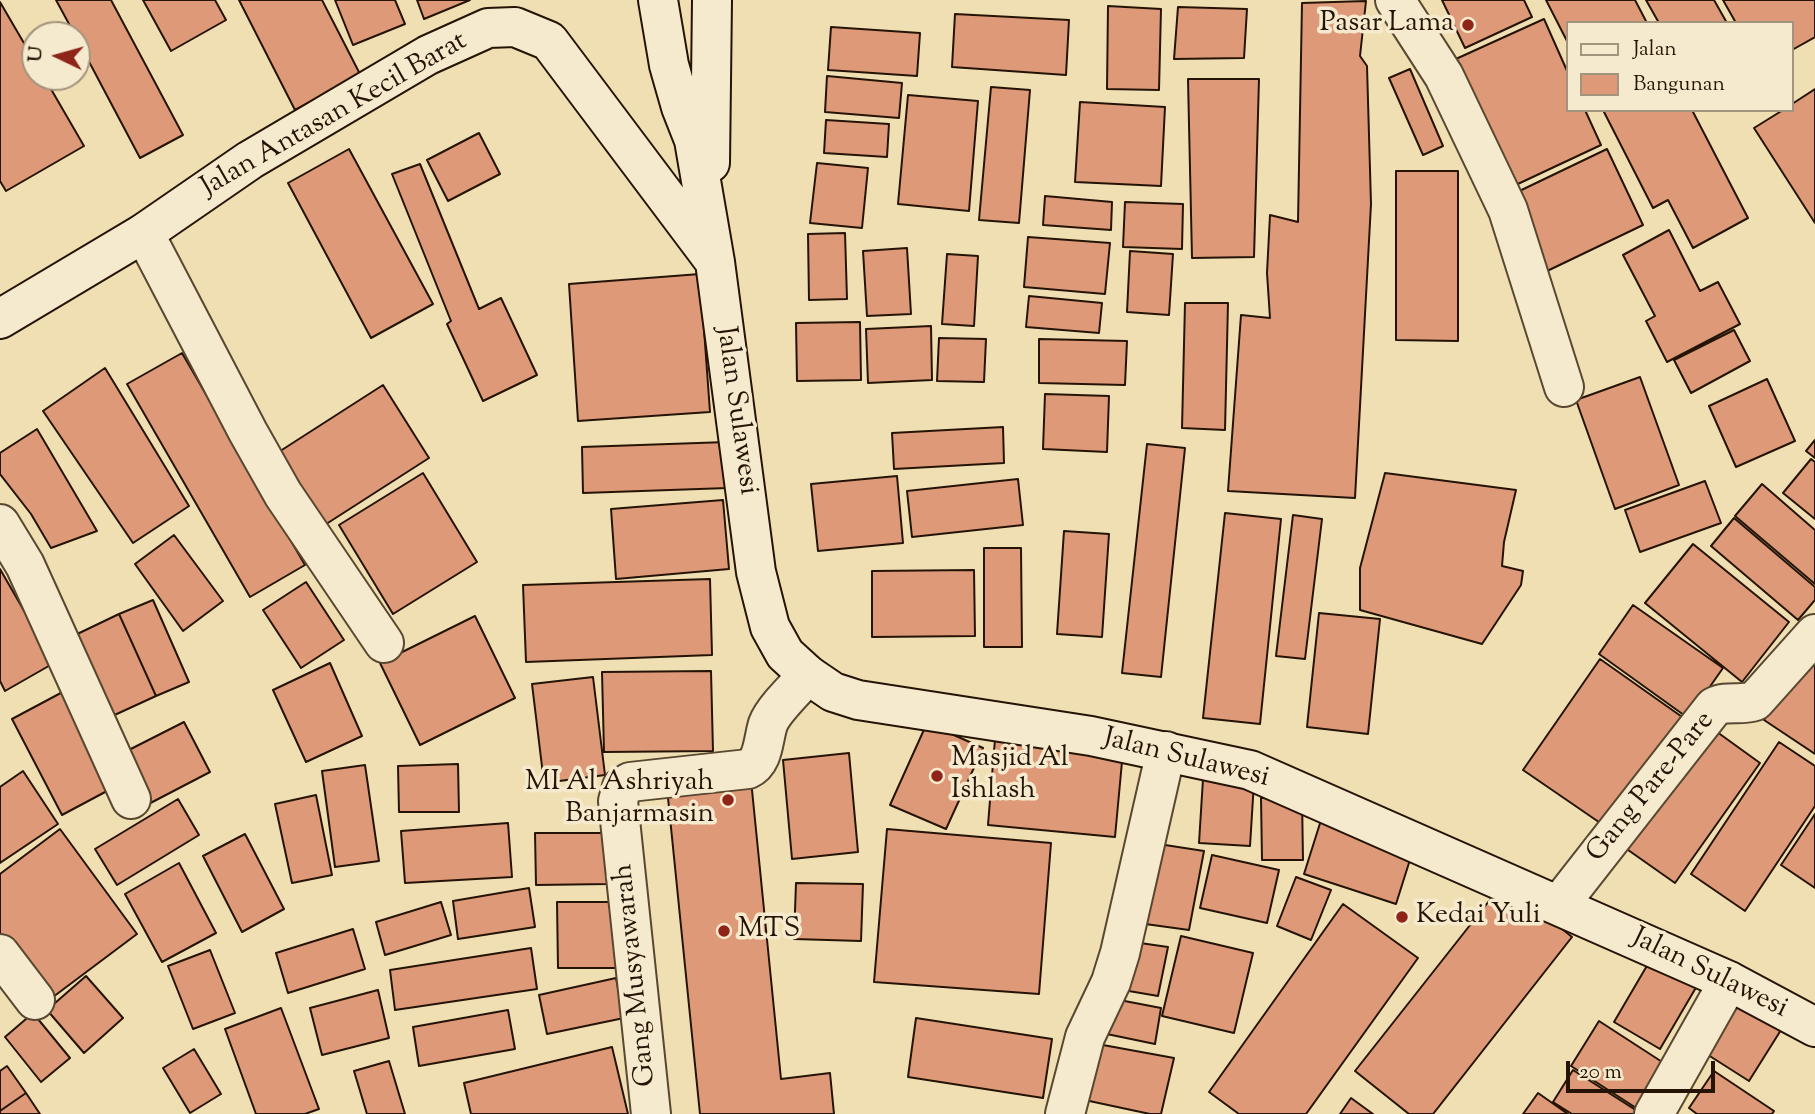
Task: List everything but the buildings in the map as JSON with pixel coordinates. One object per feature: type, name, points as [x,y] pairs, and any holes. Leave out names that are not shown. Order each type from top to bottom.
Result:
[{"type":"street","name":"Jalan Sulawesi","points":[[712,0],[712,247]]},
{"type":"street","points":[[1395,0],[1444,76],[1508,210],[1564,387]]},
{"type":"street","name":"Jalan Sulawesi","points":[[659,6],[669,65],[694,140],[712,247],[756,572],[770,627],[785,654],[808,675],[832,692],[858,700],[1091,736],[1250,770],[1729,981],[1815,1027]]},
{"type":"street","name":"Jalan Antasan Kecil Barat","points":[[0,320],[144,233],[250,160],[428,55],[488,28],[515,27],[549,41],[712,247]]},
{"type":"street","points":[[144,233],[242,421],[284,494],[384,643]]},
{"type":"street","points":[[0,524],[25,565],[131,799]]},
{"type":"street","name":"Gang Pare-Pare","points":[[1559,905],[1714,707],[1721,703],[1747,704],[1755,701],[1815,634]]},
{"type":"street","name":"Gang Musyawarah","points":[[651,1114],[618,801],[622,787],[630,782],[753,767],[759,759],[771,718],[808,675]]},
{"type":"street","points":[[1065,1114],[1085,1037],[1111,982],[1120,953],[1166,751]]},
{"type":"street","points":[[0,954],[35,1000]]},
{"type":"street","points":[[1654,1114],[1729,981]]},
{"type":"place","name":"Pasar Lama","points":[[1468,25]]},
{"type":"place","name":"Masjid Al Ishlash","points":[[937,776]]},
{"type":"place","name":"MI Al Ashriyah Banjarmasin","points":[[728,800]]},
{"type":"place","name":"Kedai Yuli","points":[[1402,917]]},
{"type":"place","name":"MTS","points":[[724,931]]}]
